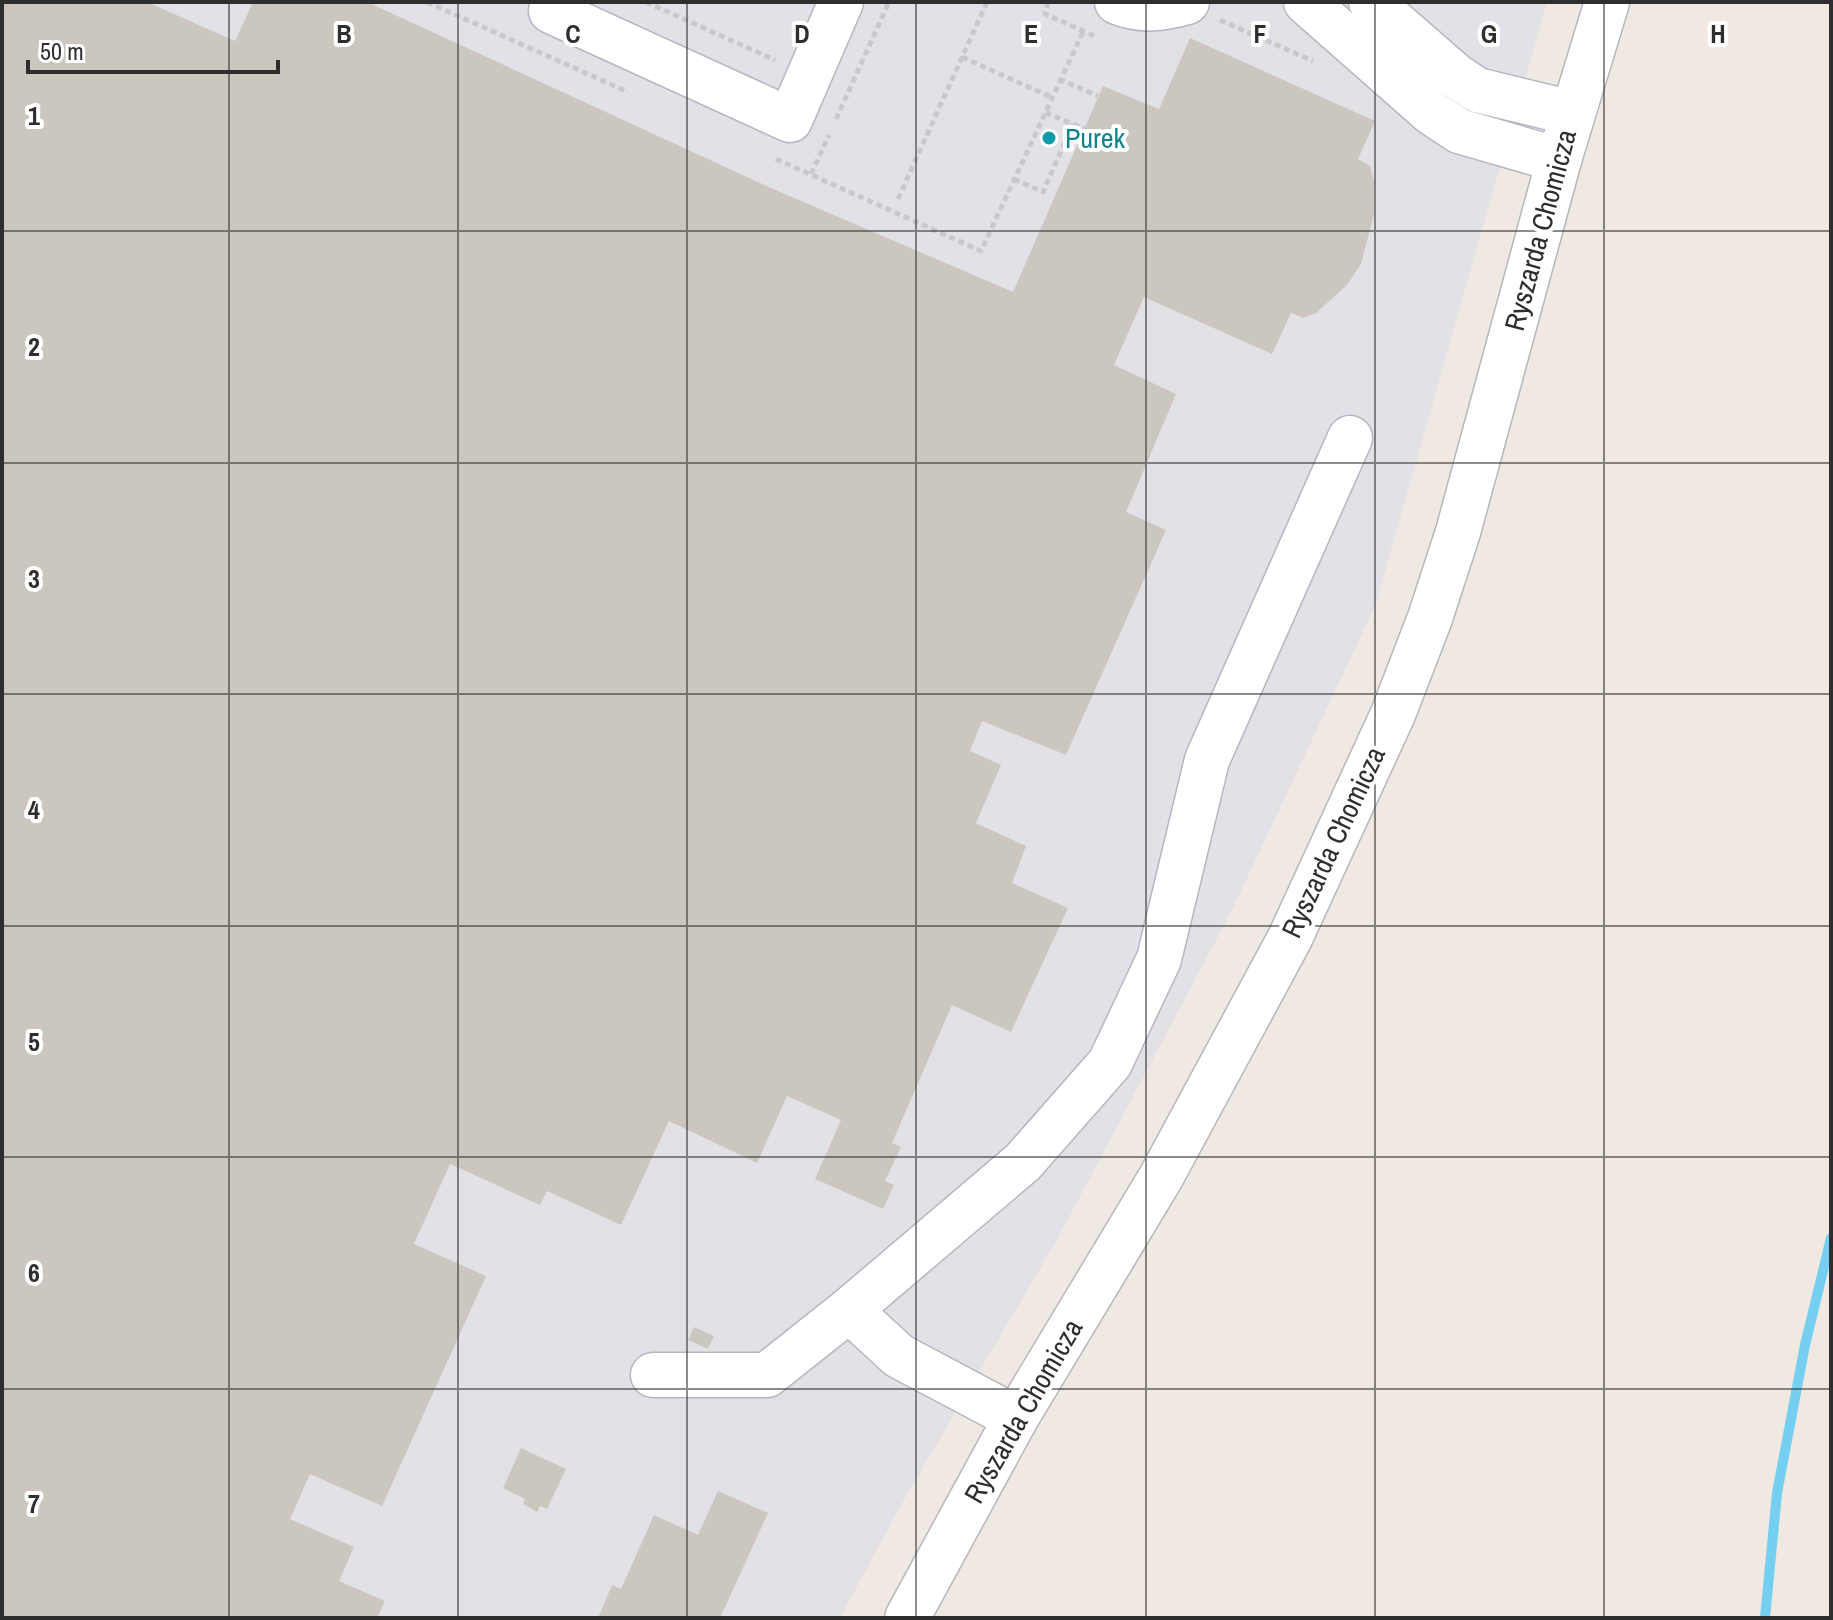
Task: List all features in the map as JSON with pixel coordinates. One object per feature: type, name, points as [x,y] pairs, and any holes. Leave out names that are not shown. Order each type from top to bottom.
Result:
[{"type":"street","points":[[554,2],[551,11],[790,120],[841,2]]},
{"type":"street","points":[[1306,2],[1432,113],[1459,131],[1559,160]]},
{"type":"street","points":[[1371,2],[1456,76],[1477,90],[1572,113]]},
{"type":"street","name":"Ryszarda Chomicza","points":[[907,1618],[1016,1418],[1161,1177],[1290,938],[1393,714],[1430,618],[1458,532],[1572,113],[1607,2]]},
{"type":"street","points":[[1113,17],[1130,7],[1159,10],[1196,8]]},
{"type":"street","points":[[653,1375],[767,1375],[849,1310],[1023,1162],[1110,1063],[1159,959],[1207,760],[1350,438]]},
{"type":"street","points":[[849,1310],[899,1356],[1016,1418]]},
{"type":"path","points":[[427,2],[640,98]]},
{"type":"path","points":[[646,2],[809,75]]},
{"type":"path","points":[[811,174],[889,2]]},
{"type":"path","points":[[898,199],[987,2]]},
{"type":"path","points":[[1048,2],[1045,14],[1096,36],[1113,17]]},
{"type":"path","points":[[1196,8],[1321,65]]},
{"type":"path","points":[[769,155],[981,251],[1083,32]]},
{"type":"path","points":[[962,57],[1051,97]]},
{"type":"path","points":[[1059,79],[1098,96]]},
{"type":"path","points":[[1044,112],[1084,129]]},
{"type":"path","points":[[1014,179],[1043,192],[1073,124]]},
{"type":"shaded area","points":[[2,2],[1547,2],[1375,606],[1233,908],[1058,1238],[901,1505],[840,1618],[2,1618]]},
{"type":"building","points":[[2,2],[147,2],[235,41],[253,2],[367,2],[771,188],[1013,292],[1103,86],[1159,109],[1190,38],[1375,121],[1358,159],[1370,166],[1374,181],[1374,214],[1361,264],[1347,285],[1316,313],[1303,318],[1291,313],[1272,354],[1144,297],[1114,365],[1176,394],[1126,512],[1166,530],[1066,755],[982,721],[970,751],[1001,765],[976,823],[1026,846],[1012,883],[1068,908],[1011,1032],[952,1005],[892,1143],[901,1147],[885,1181],[894,1185],[883,1209],[815,1179],[841,1120],[787,1096],[757,1163],[669,1121],[621,1225],[547,1191],[540,1205],[450,1164],[414,1244],[486,1276],[382,1506],[310,1474],[290,1519],[354,1547],[339,1581],[385,1601],[377,1618],[2,1618]]},
{"type":"building","points":[[694,1327],[714,1336],[708,1349],[688,1340]]},
{"type":"building","points":[[521,1448],[566,1469],[547,1509],[540,1506],[537,1512],[523,1504],[525,1499],[503,1488]]},
{"type":"building","points":[[718,1491],[768,1513],[720,1618],[598,1618],[612,1585],[621,1589],[654,1515],[698,1535]]},
{"type":"waterway","points":[[1765,1618],[1777,1493],[1805,1345],[1831,1238]]},
{"type":"place","name":"Purek","points":[[1049,138]]}]
